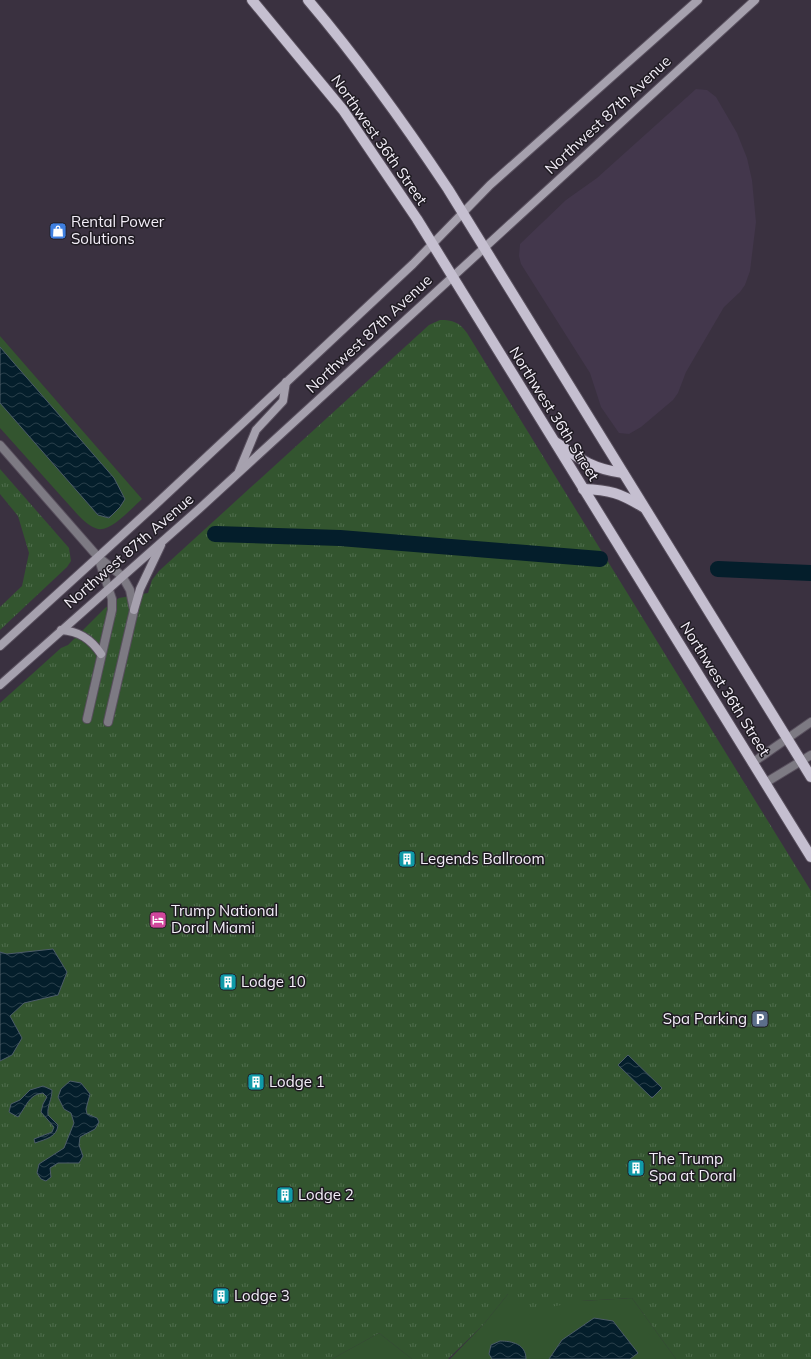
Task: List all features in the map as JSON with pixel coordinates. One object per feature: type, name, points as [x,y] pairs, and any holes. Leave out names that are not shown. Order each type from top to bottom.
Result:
[{"type":"main road","name":"Northwest 36th Street","points":[[252,0],[343,110],[397,189],[453,277],[811,857]]},
{"type":"main road","name":"Northwest 36th Street","points":[[308,0],[386,98],[463,214],[811,777]]},
{"type":"main road","name":"Northwest 87th Avenue","points":[[0,646],[432,245],[490,186],[698,0]]},
{"type":"main road","name":"Northwest 87th Avenue","points":[[0,685],[238,474],[755,0]]},
{"type":"main road","points":[[238,474],[256,430],[283,401],[286,382]]},
{"type":"main road","points":[[554,441],[590,465],[602,471],[623,473]]},
{"type":"main road","points":[[583,489],[606,490],[625,496],[645,508]]},
{"type":"main road","points":[[134,610],[140,589],[163,540]]},
{"type":"main road","points":[[61,630],[76,632],[86,637],[95,645],[101,654]]},
{"type":"street","points":[[0,446],[98,556],[122,576],[130,590],[134,610],[108,722]]},
{"type":"street","points":[[87,719],[112,610],[108,588],[98,556]]},
{"type":"street","points":[[752,763],[811,722]]},
{"type":"street","points":[[765,783],[811,755]]},
{"type":"shaded area","points":[[696,89],[707,90],[716,97],[737,133],[747,158],[752,180],[756,222],[750,271],[745,285],[740,292],[724,307],[686,372],[678,393],[673,400],[641,427],[629,434],[619,433],[601,407],[590,373],[521,264],[519,256],[520,244],[566,200],[597,178]]},
{"type":"green space","points":[[440,320],[455,322],[467,333],[811,891],[811,1359],[676,1359],[632,1298],[581,1301],[531,1311],[508,1294],[483,1325],[448,1359],[412,1359],[379,1333],[332,1359],[0,1359],[0,703],[61,648],[68,645],[105,608],[119,598],[148,593],[152,580],[159,571],[429,325]]},
{"type":"green space","points":[[0,336],[142,499],[122,518],[109,527],[103,529],[95,528],[78,515],[0,428],[0,403],[98,515],[0,347]]},
{"type":"green space","points":[[0,469],[69,548],[71,561],[67,567],[0,630],[0,607],[22,586],[29,553],[18,516],[0,494]]},
{"type":"green space","points":[[508,1294],[581,1301],[632,1298],[676,1359],[450,1359],[483,1325]]},
{"type":"green space","points":[[379,1333],[412,1359],[332,1359]]},
{"type":"water","points":[[0,347],[114,478],[125,499],[120,507],[109,518],[98,515],[0,403]]},
{"type":"water","points":[[53,949],[67,972],[58,995],[24,1003],[10,1016],[22,1038],[12,1055],[0,1061],[0,952],[7,954]]},
{"type":"water","points":[[628,1055],[662,1088],[652,1098],[618,1065]]},
{"type":"water","points":[[70,1081],[81,1083],[90,1094],[86,1109],[87,1114],[97,1118],[99,1122],[95,1129],[80,1137],[79,1145],[83,1156],[79,1163],[58,1163],[50,1168],[51,1177],[46,1181],[41,1179],[37,1173],[39,1164],[64,1148],[74,1123],[71,1113],[64,1109],[58,1097],[61,1089]]},
{"type":"water","points":[[43,1086],[52,1090],[48,1115],[58,1125],[56,1132],[53,1135],[47,1139],[35,1143],[34,1139],[52,1132],[54,1127],[41,1112],[47,1097],[43,1093],[31,1098],[18,1117],[9,1112],[11,1104],[20,1100],[30,1090]]},
{"type":"water","points":[[594,1318],[613,1321],[638,1353],[630,1359],[549,1359],[562,1340]]},
{"type":"water","points":[[500,1341],[518,1344],[524,1350],[526,1359],[492,1359],[489,1354],[491,1345]]},
{"type":"waterway","points":[[215,534],[340,538],[600,559]]},
{"type":"waterway","points":[[718,569],[811,573]]},
{"type":"place","name":"Rental Power Solutions","points":[[58,231]]},
{"type":"place","name":"Legends Ballroom","points":[[407,859]]},
{"type":"place","name":"Trump National Doral Miami","points":[[158,920]]},
{"type":"place","name":"Lodge 10","points":[[228,982]]},
{"type":"place","name":"Spa Parking","points":[[760,1019]]},
{"type":"place","name":"Lodge 1","points":[[256,1082]]},
{"type":"place","name":"The Trump Spa at Doral","points":[[636,1168]]},
{"type":"place","name":"Lodge 2","points":[[285,1195]]},
{"type":"place","name":"Lodge 3","points":[[221,1296]]}]
